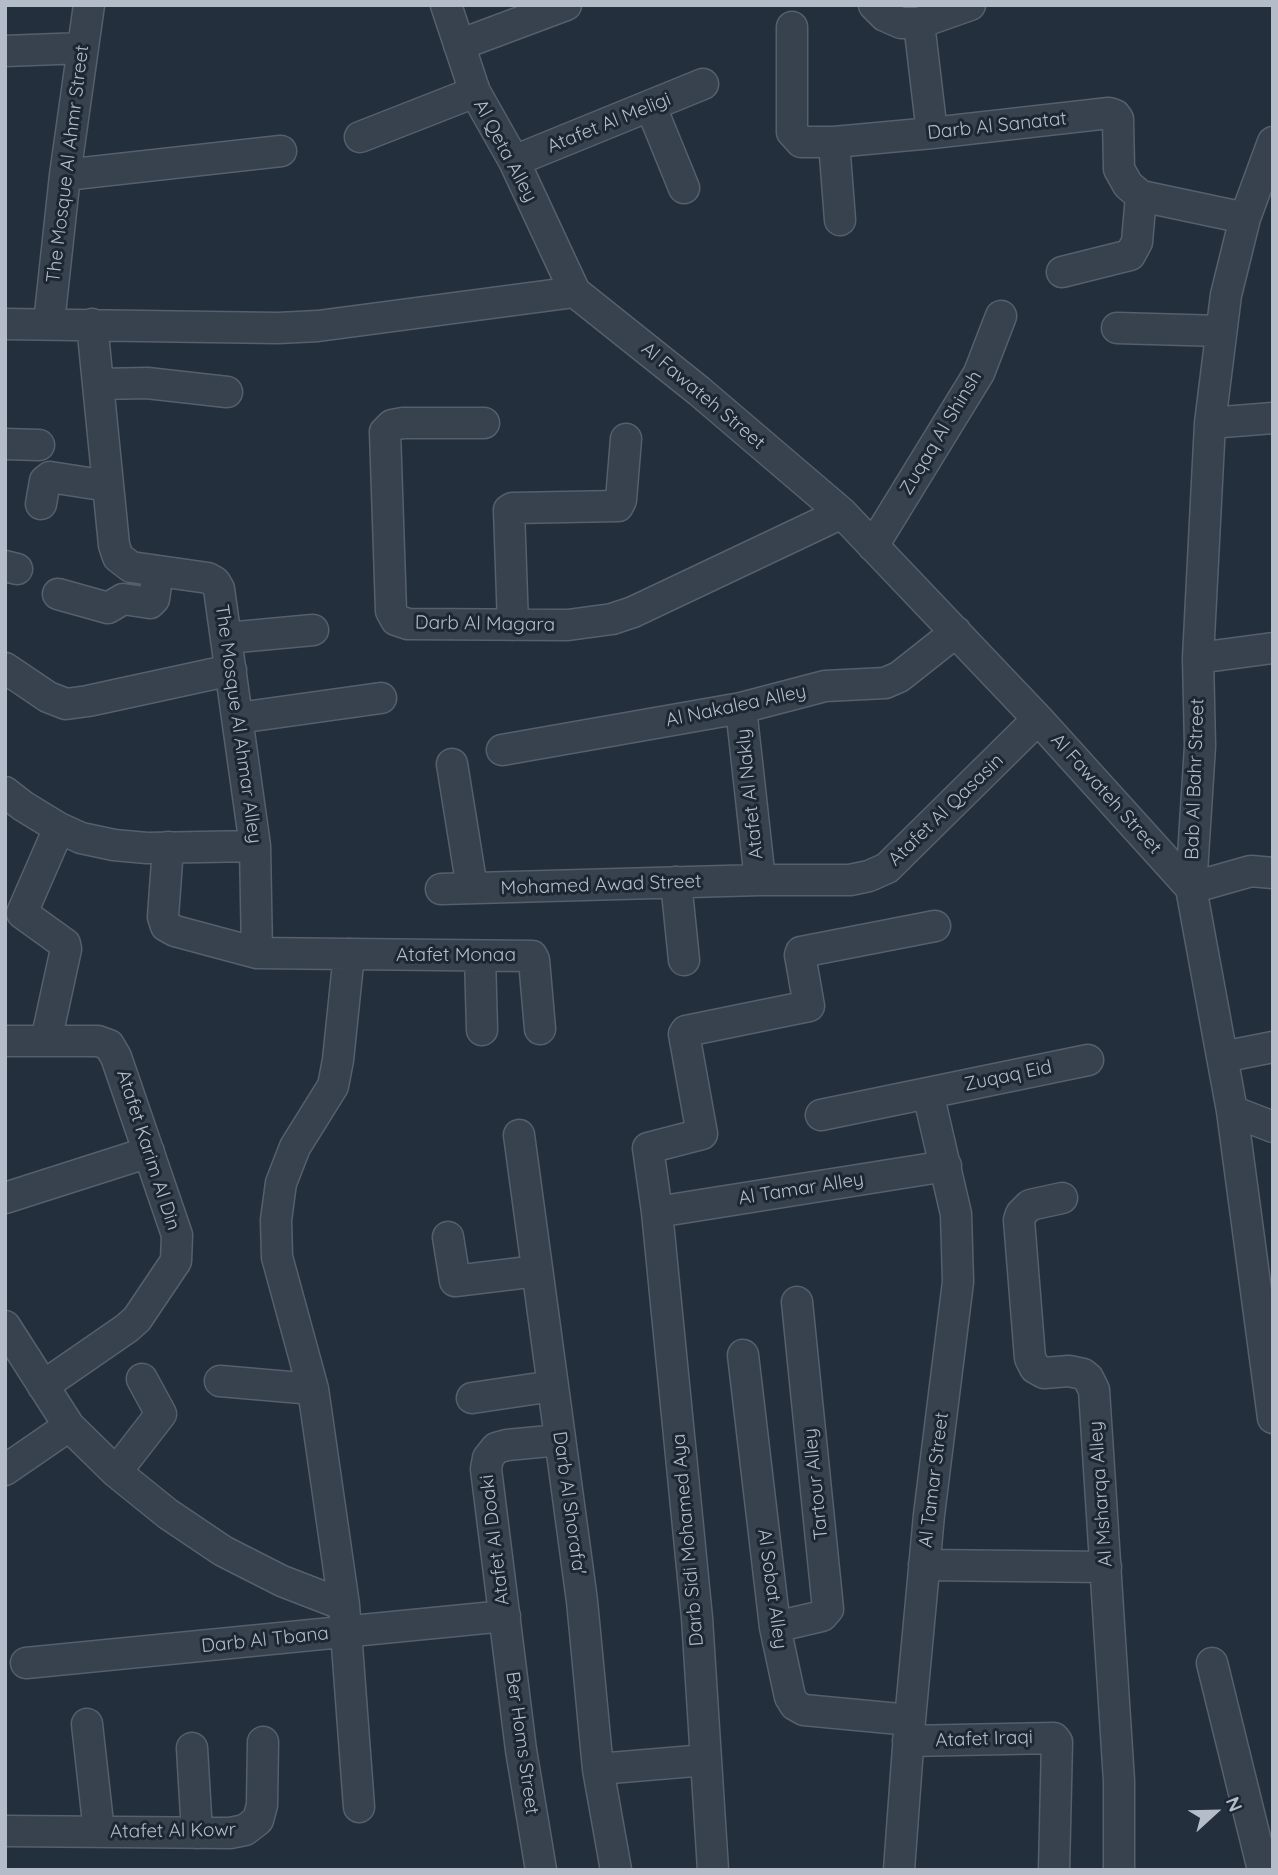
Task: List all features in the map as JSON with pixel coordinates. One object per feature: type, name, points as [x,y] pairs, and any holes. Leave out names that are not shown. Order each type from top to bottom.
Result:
[{"type":"street","name":"The Mosque Al Ahmr Street","points":[[49,323],[65,175],[89,5]]},
{"type":"street","name":"Al Qeta Alley","points":[[446,5],[475,92],[514,162],[575,292]]},
{"type":"street","points":[[459,45],[566,5]]},
{"type":"street","points":[[874,5],[885,16],[901,23],[919,23],[970,5]]},
{"type":"street","points":[[919,23],[932,133]]},
{"type":"street","name":"Darb Al Sanatat","points":[[792,27],[792,132],[802,142],[834,142],[932,133],[1109,113],[1115,115],[1119,125],[1119,169],[1128,185],[1141,197]]},
{"type":"street","points":[[5,51],[83,48]]},
{"type":"street","name":"Atafet Al Meligi","points":[[514,162],[703,84]]},
{"type":"street","points":[[360,137],[475,92]]},
{"type":"street","points":[[651,107],[684,188]]},
{"type":"street","points":[[834,142],[840,220]]},
{"type":"street","name":"Bab Al Bahr Street","points":[[1273,142],[1245,218],[1226,295],[1210,422],[1198,657],[1200,746],[1191,888],[1232,1111],[1273,1418]]},
{"type":"street","points":[[65,175],[281,151]]},
{"type":"street","points":[[1062,272],[1129,255],[1135,250],[1141,197],[1245,218]]},
{"type":"street","points":[[5,324],[278,328],[318,326],[575,292]]},
{"type":"street","name":"Al Fawateh Street","points":[[575,292],[699,391],[842,513],[1038,719],[1191,888]]},
{"type":"street","name":"Zuqaq Al Shinsh","points":[[873,546],[979,373],[1001,316]]},
{"type":"street","name":"The Mosque Al Ahmar Alley","points":[[92,324],[114,545],[118,557],[131,567],[208,578],[215,582],[219,589],[255,846],[257,953]]},
{"type":"street","points":[[1117,328],[1221,331]]},
{"type":"street","points":[[98,384],[147,383],[227,392]]},
{"type":"street","points":[[1210,422],[1273,418]]},
{"type":"street","name":"Darb Al Magara","points":[[484,423],[403,423],[392,425],[385,432],[391,611],[396,620],[408,624],[590,624],[633,612],[842,513]]},
{"type":"street","points":[[513,625],[509,510],[618,506],[621,500],[626,439]]},
{"type":"street","points":[[5,444],[39,446]]},
{"type":"street","points":[[41,504],[45,481],[50,477],[108,486]]},
{"type":"street","points":[[58,594],[108,608],[123,598],[150,603],[154,599],[158,571]]},
{"type":"street","points":[[227,638],[313,630]]},
{"type":"street","name":"Al Nakalea Alley","points":[[502,750],[741,708],[825,686],[885,682],[899,677],[956,632]]},
{"type":"street","points":[[1198,657],[1273,648]]},
{"type":"street","points":[[5,668],[48,697],[66,704],[231,670]]},
{"type":"street","points":[[238,718],[381,698]]},
{"type":"street","name":"Atafet Al Nakly","points":[[741,708],[760,880]]},
{"type":"street","name":"Atafet Al Qasasin","points":[[760,880],[850,880],[887,868],[1038,719]]},
{"type":"street","points":[[452,764],[472,888]]},
{"type":"street","points":[[5,792],[59,828],[81,838],[114,845],[255,846]]},
{"type":"street","points":[[46,1041],[66,949],[65,944],[22,913],[59,828]]},
{"type":"street","name":"Atafet Monaa","points":[[168,847],[163,917],[166,926],[175,932],[257,953],[532,956],[540,1028]]},
{"type":"street","points":[[1191,888],[1251,870],[1273,873]]},
{"type":"street","name":"Mohamed Awad Street","points":[[441,889],[760,880]]},
{"type":"street","points":[[676,882],[684,960]]},
{"type":"street","name":"Darb Sidi Mohamed Aya","points":[[713,1870],[697,1618],[657,1212],[648,1148],[700,1136],[703,1130],[684,1034],[686,1031],[809,1006],[801,952],[935,926]]},
{"type":"street","points":[[349,954],[333,1086],[295,1147],[281,1182],[276,1220],[277,1257],[313,1389],[345,1619],[359,1807]]},
{"type":"street","points":[[480,956],[482,1030]]},
{"type":"street","name":"Atafet Karim Al Din","points":[[5,1041],[98,1041],[108,1045],[116,1057],[177,1235],[176,1261],[137,1319],[43,1386]]},
{"type":"street","points":[[1222,1057],[1273,1047]]},
{"type":"street","name":"Zuqaq Eid","points":[[821,1115],[1088,1060]]},
{"type":"street","name":"Al Tamar Street","points":[[900,1870],[924,1565],[958,1282],[956,1214],[928,1093]]},
{"type":"street","points":[[1232,1111],[1273,1127]]},
{"type":"street","name":"Darb Al Shorafa'","points":[[519,1135],[582,1601],[598,1769],[615,1870]]},
{"type":"street","points":[[5,1198],[149,1152]]},
{"type":"street","name":"Al Tamar Alley","points":[[657,1212],[946,1166]]},
{"type":"street","name":"Al Msharqa Alley","points":[[1062,1198],[1030,1205],[1021,1213],[1019,1220],[1030,1358],[1039,1371],[1049,1374],[1076,1372],[1083,1374],[1092,1384],[1119,1781],[1119,1870]]},
{"type":"street","points":[[448,1237],[455,1281],[537,1271]]},
{"type":"street","name":"Tartour Alley","points":[[775,1627],[822,1616],[828,1609],[797,1303]]},
{"type":"street","points":[[5,1326],[69,1426],[116,1472],[168,1514],[223,1551],[282,1581],[345,1619]]},
{"type":"street","name":"Al Sobat Alley","points":[[743,1355],[775,1627],[790,1697],[804,1710],[909,1731]]},
{"type":"street","points":[[116,1472],[161,1414],[142,1379]]},
{"type":"street","points":[[220,1381],[313,1389]]},
{"type":"street","points":[[472,1398],[553,1387]]},
{"type":"street","points":[[5,1470],[69,1426]]},
{"type":"street","name":"Atafet Al Doaki","points":[[505,1616],[486,1469],[488,1458],[496,1448],[507,1445],[560,1440]]},
{"type":"street","points":[[924,1565],[1106,1567]]},
{"type":"street","name":"Darb Al Tbana","points":[[26,1663],[345,1619],[505,1616]]},
{"type":"street","name":"Ber Homs Street","points":[[505,1616],[521,1750],[541,1870]]},
{"type":"street","points":[[1212,1663],[1263,1870]]},
{"type":"street","points":[[87,1724],[99,1832]]},
{"type":"street","name":"Atafet Iraqi","points":[[909,1731],[1054,1738],[1057,1742],[1054,1870]]},
{"type":"street","name":"Atafet Al Kowr","points":[[5,1831],[230,1833],[246,1830],[257,1820],[262,1805],[264,1742]]},
{"type":"street","points":[[192,1748],[197,1833]]},
{"type":"street","points":[[598,1769],[706,1760]]}]
